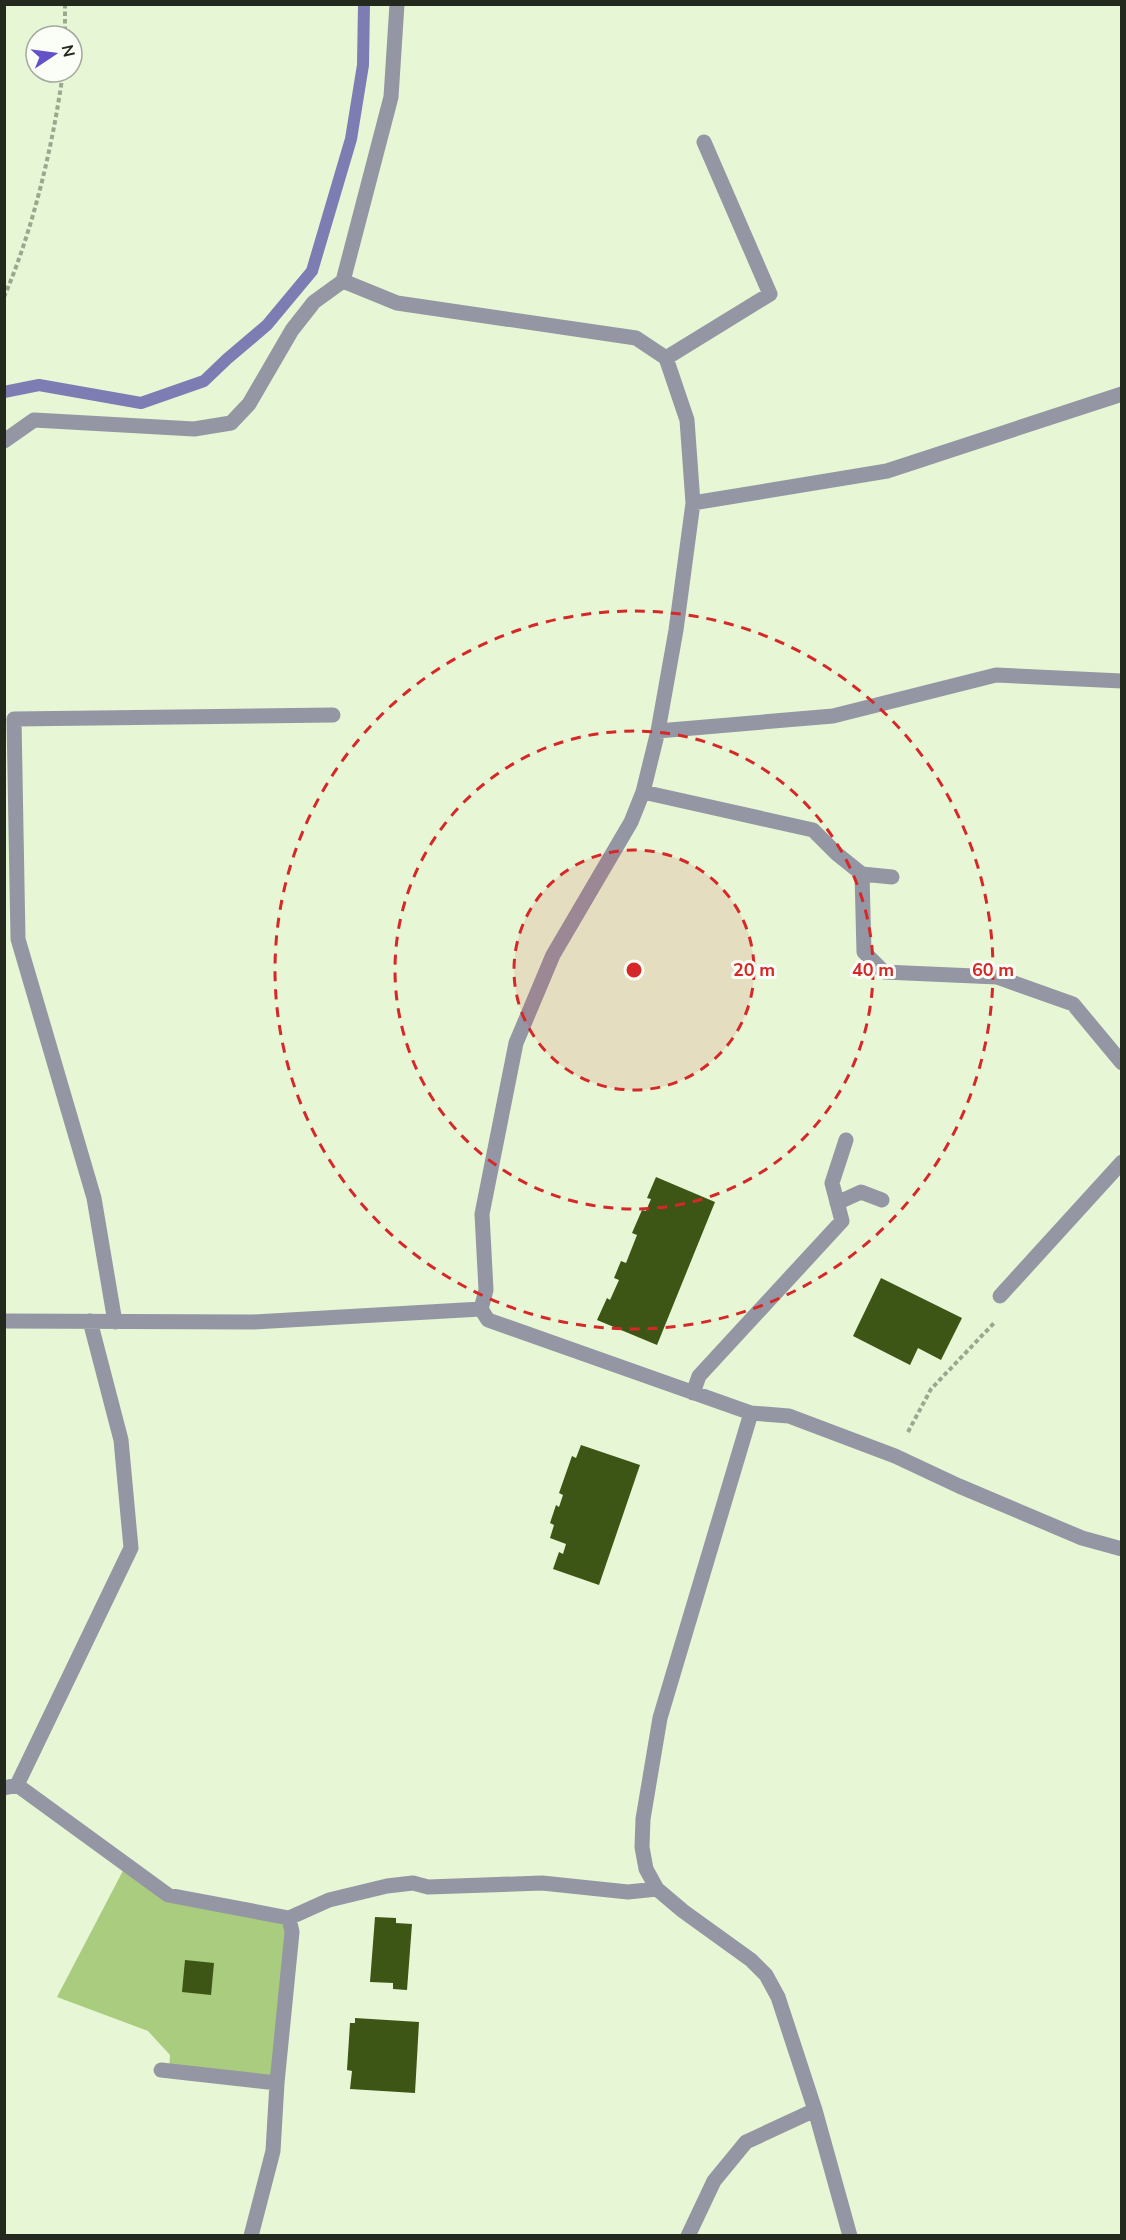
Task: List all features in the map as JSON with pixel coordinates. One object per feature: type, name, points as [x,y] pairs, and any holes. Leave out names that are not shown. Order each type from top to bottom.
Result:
[{"type":"street","points":[[4,441],[34,420],[194,429],[231,423],[249,404],[292,330],[314,302],[343,281],[391,97],[397,4]]},
{"type":"street","points":[[666,358],[770,294],[704,142]]},
{"type":"street","points":[[343,281],[397,303],[636,338],[666,358],[687,420],[693,503],[676,630],[658,731],[643,792],[631,822],[553,955],[516,1043],[482,1214],[486,1290],[481,1309],[488,1320],[751,1413],[789,1416],[895,1456],[1082,1538],[1122,1549]]},
{"type":"street","points":[[693,503],[887,471],[1122,394]]},
{"type":"street","points":[[658,731],[833,716],[996,675],[1122,681]]},
{"type":"street","points":[[115,1322],[94,1198],[18,939],[14,719],[333,715]]},
{"type":"street","points":[[643,792],[813,830],[837,854],[862,874],[892,877]]},
{"type":"street","points":[[862,874],[864,952],[884,972],[997,977],[1073,1004],[1122,1063]]},
{"type":"street","points":[[693,1393],[699,1376],[842,1221],[832,1183],[846,1140]]},
{"type":"street","points":[[1000,1296],[1122,1162]]},
{"type":"street","points":[[837,1203],[861,1192],[882,1200]]},
{"type":"street","points":[[4,1321],[253,1322],[481,1309]]},
{"type":"street","points":[[90,1321],[121,1440],[131,1548],[11,1786],[168,1895],[289,1918],[328,1900],[413,1883],[428,1887],[542,1883],[628,1892],[657,1889]]},
{"type":"street","points":[[751,1413],[660,1718],[643,1819],[642,1847],[646,1869],[657,1889],[683,1911],[751,1960],[766,1975],[778,1998],[815,2110],[850,2235]]},
{"type":"street","points":[[252,2230],[273,2151],[277,2083],[292,1932],[289,1918]]},
{"type":"street","points":[[161,2070],[277,2083]]},
{"type":"street","points":[[688,2235],[714,2181],[746,2142],[815,2110]]},
{"type":"path","points":[[65,4],[65,24]]},
{"type":"path","points":[[4,297],[30,222],[61,84]]},
{"type":"path","points":[[895,1456],[931,1389],[1000,1317]]},
{"type":"green space","points":[[126,1865],[168,1895],[289,1918],[277,2083],[169,2071],[170,2055],[148,2031],[57,1997]]},
{"type":"building","points":[[656,1177],[715,1202],[657,1345],[597,1320],[607,1298],[610,1300],[619,1280],[614,1278],[621,1261],[626,1263],[637,1235],[632,1233],[642,1210],[646,1211],[651,1199],[647,1198]]},
{"type":"building","points":[[881,1278],[962,1318],[941,1360],[918,1348],[910,1365],[853,1336]]},
{"type":"building","points":[[581,1445],[640,1465],[599,1585],[553,1569],[559,1552],[563,1554],[566,1544],[550,1538],[554,1525],[550,1523],[556,1505],[559,1507],[563,1495],[559,1493],[572,1456],[576,1458]]},
{"type":"building","points":[[375,1917],[396,1918],[396,1923],[412,1924],[407,1990],[393,1989],[393,1983],[370,1982]]},
{"type":"building","points":[[185,1960],[214,1963],[211,1995],[182,1992]]},
{"type":"building","points":[[355,2018],[419,2022],[415,2093],[350,2089],[352,2071],[347,2070],[350,2023],[355,2023]]},
{"type":"waterway","points":[[4,392],[39,385],[141,403],[204,381],[267,325],[312,271],[351,139],[363,65],[364,4]]}]
